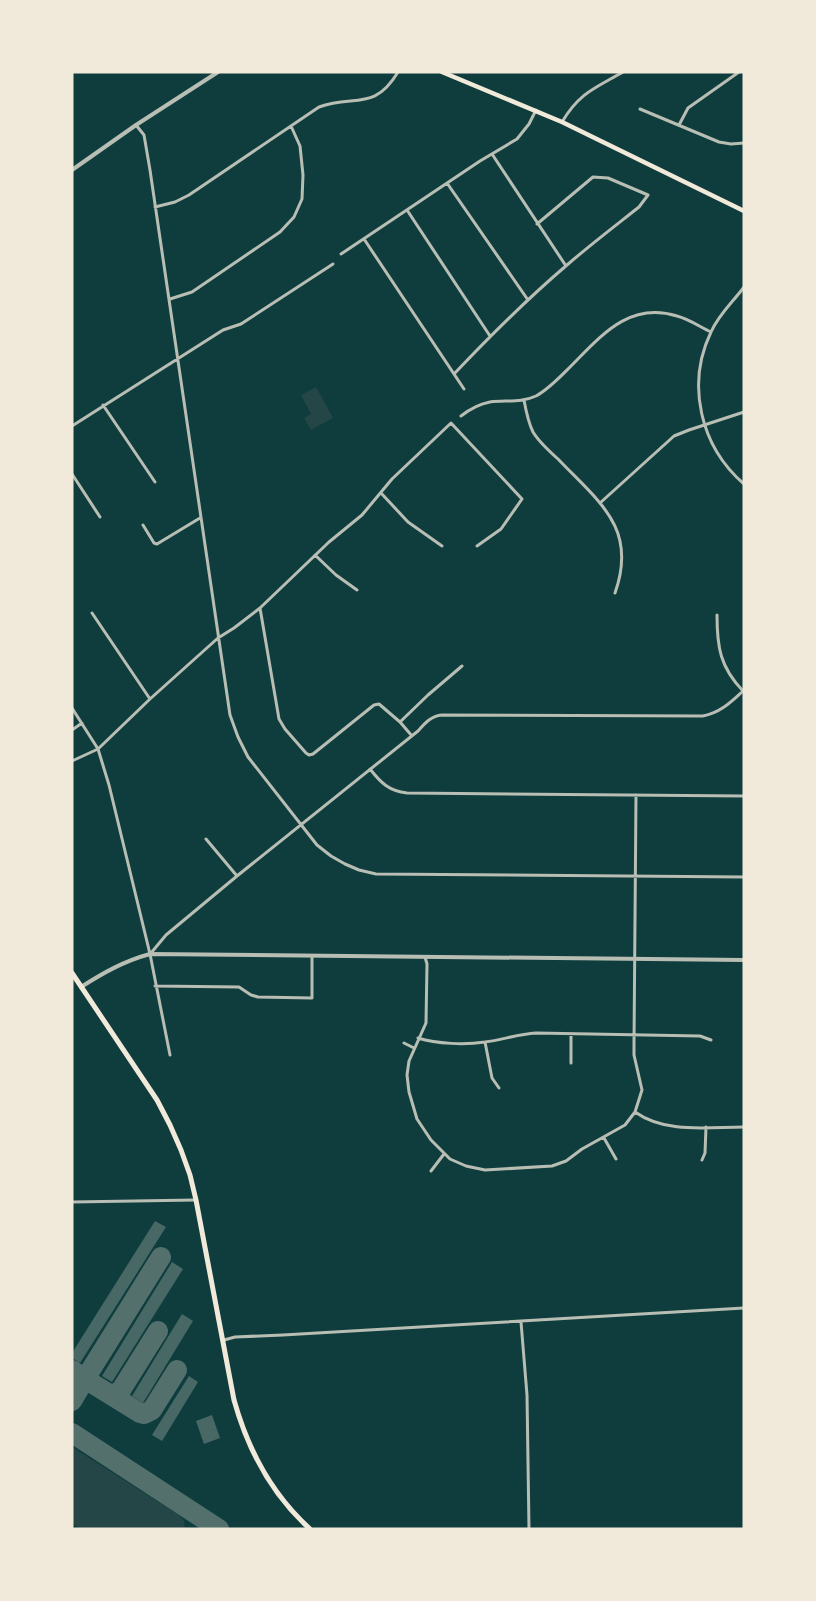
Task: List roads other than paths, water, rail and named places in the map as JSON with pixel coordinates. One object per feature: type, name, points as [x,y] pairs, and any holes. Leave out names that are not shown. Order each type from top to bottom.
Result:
[{"type":"main road","points":[[442,72],[536,110],[744,211]]},
{"type":"main road","points":[[72,973],[157,1100],[181,1150],[196,1200],[239,1421],[267,1479],[284,1502],[310,1529]]},
{"type":"street","points":[[72,170],[218,72]]},
{"type":"street","points":[[155,207],[184,198],[315,109],[323,105],[377,96],[399,72]]},
{"type":"street","points":[[562,122],[581,97],[623,72]]},
{"type":"street","points":[[679,125],[688,108],[738,72]]},
{"type":"street","points":[[640,109],[719,142],[731,144],[744,142]]},
{"type":"street","points":[[341,254],[517,139],[529,124],[536,110]]},
{"type":"street","points":[[136,125],[144,135],[230,715],[248,757],[300,825],[317,845],[331,856],[353,867],[376,874],[744,878]]},
{"type":"street","points":[[170,299],[192,292],[280,232],[291,221],[301,203],[304,184],[301,151],[291,126]]},
{"type":"street","points":[[492,154],[566,266]]},
{"type":"street","points":[[454,374],[529,300],[566,266],[639,207],[648,195],[608,178],[593,177],[537,224]]},
{"type":"street","points":[[447,183],[529,300]]},
{"type":"street","points":[[407,210],[490,336]]},
{"type":"street","points":[[364,239],[464,388]]},
{"type":"street","points":[[72,426],[223,330],[242,324],[333,264]]},
{"type":"street","points":[[744,287],[721,315],[711,332],[703,353],[698,385],[698,396],[705,425],[717,453],[744,484]]},
{"type":"street","points":[[461,416],[482,404],[524,400],[541,393],[609,329],[631,317],[649,313],[674,315],[711,332]]},
{"type":"street","points":[[524,400],[530,424],[537,438],[600,503],[614,523],[621,544],[622,569],[615,594]]},
{"type":"street","points":[[103,405],[154,482]]},
{"type":"street","points":[[600,503],[674,436],[744,412]]},
{"type":"street","points":[[72,761],[98,749],[218,638],[260,608],[315,555],[362,515],[392,479],[451,423],[522,499],[501,529],[477,546]]},
{"type":"street","points":[[72,474],[100,516]]},
{"type":"street","points":[[381,493],[408,522],[442,546]]},
{"type":"street","points":[[143,525],[154,543],[158,544],[200,518]]},
{"type":"street","points":[[315,555],[336,575],[357,590]]},
{"type":"street","points":[[260,608],[279,719],[306,753],[313,754],[374,705],[379,704],[412,736]]},
{"type":"street","points":[[92,613],[150,699]]},
{"type":"street","points":[[150,954],[166,935],[237,876],[418,732],[427,721],[439,715],[703,716],[721,710],[743,691],[730,675],[721,658],[717,642],[717,615]]},
{"type":"street","points":[[400,722],[462,666]]},
{"type":"street","points":[[72,708],[98,749],[109,785],[150,954],[170,1054]]},
{"type":"street","points":[[72,730],[82,723]]},
{"type":"street","points":[[370,769],[385,786],[407,793],[744,796]]},
{"type":"street","points":[[425,957],[427,964],[426,1023],[409,1061],[407,1075],[411,1101],[421,1126],[444,1154],[460,1164],[478,1170],[545,1167],[566,1161],[582,1149],[625,1125],[635,1112],[642,1090],[634,1055],[636,795]]},
{"type":"street","points":[[206,839],[237,876]]},
{"type":"street","points":[[81,987],[131,959],[150,954],[744,960]]},
{"type":"street","points":[[155,986],[239,987],[258,997],[312,998],[312,956]]},
{"type":"street","points":[[418,1038],[429,1042],[470,1043],[526,1034],[634,1034],[700,1036],[711,1040]]},
{"type":"street","points":[[571,1034],[571,1063]]},
{"type":"street","points":[[485,1042],[492,1078],[499,1088]]},
{"type":"street","points":[[404,1043],[414,1048]]},
{"type":"street","points":[[635,1112],[650,1121],[675,1127],[744,1127]]},
{"type":"street","points":[[702,1160],[705,1153],[706,1127]]},
{"type":"street","points":[[604,1138],[616,1159]]},
{"type":"street","points":[[431,1171],[444,1154]]},
{"type":"street","points":[[72,1203],[196,1200]]},
{"type":"street","points":[[222,1340],[744,1308]]},
{"type":"street","points":[[521,1322],[527,1395],[530,1529]]}]
